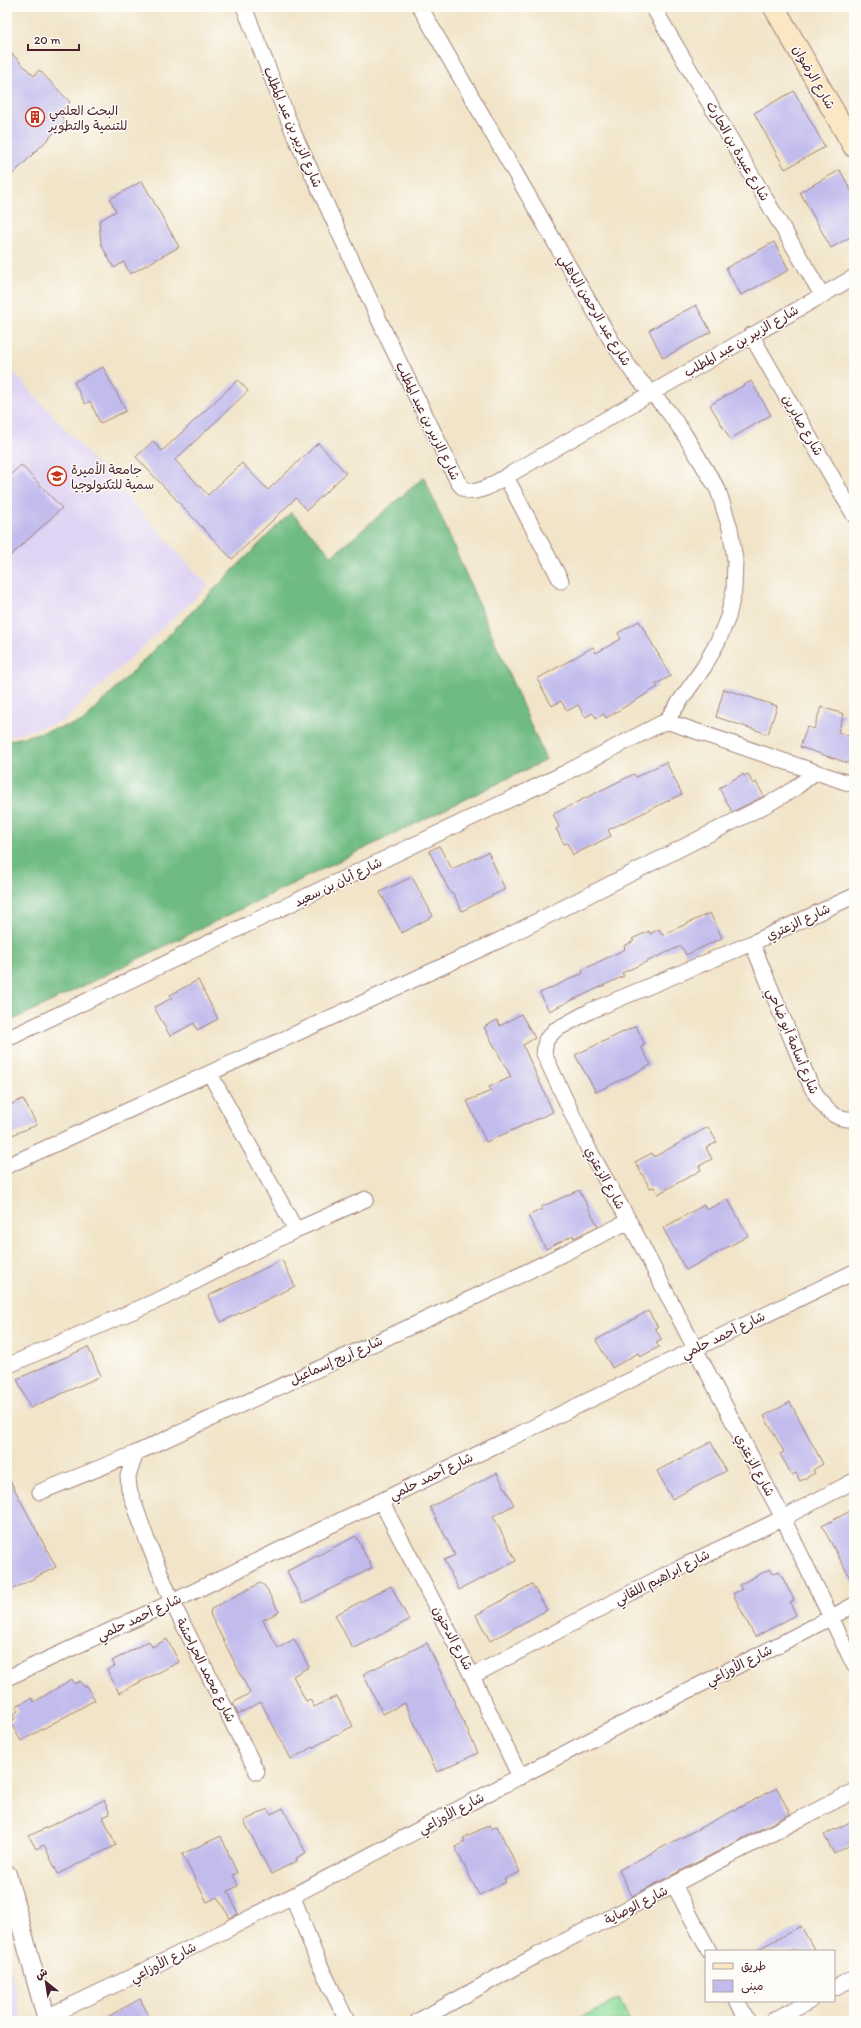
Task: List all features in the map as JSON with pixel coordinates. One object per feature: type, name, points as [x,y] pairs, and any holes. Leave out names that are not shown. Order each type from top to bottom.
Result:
[{"type":"main road","name":"شارع الرضوان","points":[[774,7],[854,147]]},
{"type":"street","name":"شارع الزبير بن عبد المطلب","points":[[244,7],[294,134],[386,336],[458,482],[466,492],[471,493],[486,488],[506,477],[854,277]]},
{"type":"street","name":"شارع عبد الرحمن الباهلي","points":[[420,7],[611,340],[634,374],[652,393],[683,432],[718,490],[730,528],[735,560],[734,590],[728,617],[718,641],[704,667],[666,721]]},
{"type":"street","name":"شارع عبيدة بن الحارث","points":[[653,7],[822,295]]},
{"type":"street","name":"شارع صابرين","points":[[751,335],[854,515]]},
{"type":"street","points":[[506,477],[561,581]]},
{"type":"street","points":[[666,721],[854,785]]},
{"type":"street","name":"شارع أبان بن سعيد","points":[[7,1039],[556,777],[666,721]]},
{"type":"street","points":[[7,1166],[500,940],[768,804],[794,789],[814,772]]},
{"type":"street","name":"شارع الزعتري","points":[[854,896],[752,943],[590,1011],[555,1030],[546,1040],[544,1054],[552,1074],[588,1148],[629,1221],[783,1518],[854,1665]]},
{"type":"street","name":"شارع أسامة أبو ضاحي","points":[[752,943],[815,1093],[828,1110],[835,1116],[843,1119],[854,1119]]},
{"type":"street","points":[[210,1074],[296,1230]]},
{"type":"street","points":[[7,1366],[163,1298],[296,1230],[366,1200]]},
{"type":"street","name":"شارع أريج إسماعيل","points":[[40,1492],[136,1453],[494,1288],[629,1221]]},
{"type":"street","name":"شارع أحمد حلمي","points":[[7,1678],[172,1602],[694,1348],[854,1272]]},
{"type":"street","name":"شارع محمد الحراحشة","points":[[136,1453],[128,1476],[129,1489],[147,1540],[172,1602],[257,1772]]},
{"type":"street","name":"شارع ابراهيم اللقاني","points":[[472,1676],[665,1575],[783,1518],[854,1481]]},
{"type":"street","name":"شارع الدحنون","points":[[381,1501],[472,1676],[520,1777]]},
{"type":"street","name":"شارع الأوزاعي","points":[[46,2019],[293,1898],[520,1777],[854,1605]]},
{"type":"street","name":"شارع الوصاية","points":[[418,2021],[534,1957],[854,1791]]},
{"type":"street","points":[[7,1874],[46,2019]]},
{"type":"street","points":[[674,1885],[708,1950]]},
{"type":"street","points":[[293,1898],[316,1957],[347,2021]]},
{"type":"street","points":[[835,1988],[854,1978]]},
{"type":"street","points":[[738,2002],[748,2021]]},
{"type":"street","points":[[772,2021],[808,2002]]},
{"type":"shaded area","name":"جامعة الأميرة سمية للتكنولوجيا","points":[[7,365],[208,586],[63,721],[7,737]]},
{"type":"shaded area","points":[[7,1955],[22,2021],[7,2021]]},
{"type":"green space","points":[[424,477],[546,760],[7,1023],[7,741],[82,722],[291,512],[332,556]]},
{"type":"green space","points":[[619,1999],[630,2021],[573,2021]]},
{"type":"building","name":"البحث العلمي للتنمية والتطوير","points":[[7,49],[34,76],[39,70],[70,102],[59,114],[66,121],[7,180]]},
{"type":"building","points":[[794,91],[825,147],[785,169],[754,113]]},
{"type":"building","points":[[840,170],[854,196],[854,235],[831,248],[800,192]]},
{"type":"building","points":[[142,181],[179,247],[130,274],[124,262],[114,268],[101,244],[99,221],[116,211],[110,199]]},
{"type":"building","points":[[774,242],[789,270],[741,295],[726,268]]},
{"type":"building","points":[[696,305],[711,332],[663,358],[649,330]]},
{"type":"building","points":[[103,367],[126,411],[100,423],[90,401],[85,404],[74,382]]},
{"type":"building","points":[[238,380],[248,391],[175,460],[208,495],[242,463],[268,490],[318,443],[346,473],[307,510],[296,498],[232,559],[136,457],[153,441],[162,451]]},
{"type":"building","points":[[751,381],[771,415],[730,439],[710,405]]},
{"type":"building","points":[[21,465],[62,508],[7,559],[7,478]]},
{"type":"building","points":[[639,621],[671,676],[656,684],[658,687],[606,718],[604,714],[596,718],[593,713],[585,717],[578,705],[567,711],[561,701],[552,706],[537,679],[593,647],[596,653],[621,639],[618,633]]},
{"type":"building","points":[[724,689],[777,706],[768,734],[716,717]]},
{"type":"building","points":[[821,707],[844,714],[838,732],[854,738],[854,765],[800,747],[807,727],[814,729]]},
{"type":"building","points":[[666,762],[682,794],[608,830],[611,836],[573,855],[567,843],[564,844],[556,829],[559,827],[553,814],[634,774],[636,777]]},
{"type":"building","points":[[743,774],[744,776],[748,774],[753,784],[756,782],[764,796],[732,812],[719,788]]},
{"type":"building","points":[[439,846],[452,869],[488,852],[505,889],[462,911],[453,893],[451,894],[429,851]]},
{"type":"building","points":[[412,877],[433,916],[402,933],[380,892]]},
{"type":"building","points":[[710,913],[722,938],[686,955],[681,946],[622,973],[624,976],[549,1011],[540,993],[583,973],[582,970],[625,949],[624,946],[634,941],[632,939],[649,931],[650,934],[659,929],[662,935]]},
{"type":"building","points":[[198,980],[218,1019],[197,1030],[194,1023],[170,1036],[154,1007],[172,998],[170,995]]},
{"type":"building","points":[[521,1014],[535,1038],[523,1045],[553,1112],[486,1142],[467,1101],[491,1091],[489,1087],[511,1077],[484,1027],[497,1020],[500,1026]]},
{"type":"building","points":[[636,1026],[645,1045],[641,1047],[651,1065],[596,1092],[575,1055]]},
{"type":"building","points":[[23,1099],[37,1125],[7,1137],[7,1106]]},
{"type":"building","points":[[708,1127],[717,1142],[706,1148],[712,1159],[699,1166],[701,1170],[658,1194],[654,1187],[650,1188],[635,1162],[652,1153],[654,1157]]},
{"type":"building","points":[[579,1190],[598,1226],[574,1238],[573,1235],[546,1249],[528,1216],[542,1209],[541,1207]]},
{"type":"building","points":[[728,1199],[748,1236],[686,1270],[663,1228],[704,1205],[707,1210]]},
{"type":"building","points":[[282,1260],[295,1286],[221,1322],[208,1296]]},
{"type":"building","points":[[648,1311],[658,1327],[655,1328],[662,1340],[656,1343],[659,1347],[640,1357],[638,1353],[612,1368],[596,1340]]},
{"type":"building","points":[[88,1347],[101,1376],[30,1408],[17,1379]]},
{"type":"building","points":[[790,1402],[823,1464],[813,1470],[815,1473],[800,1481],[796,1473],[792,1475],[780,1454],[784,1452],[764,1416]]},
{"type":"building","points":[[711,1442],[726,1471],[672,1499],[657,1471]]},
{"type":"building","points":[[497,1473],[514,1505],[493,1516],[516,1561],[459,1590],[444,1560],[455,1555],[430,1507]]},
{"type":"building","points":[[7,1475],[56,1567],[7,1592]]},
{"type":"building","points":[[854,1509],[854,1585],[822,1526]]},
{"type":"building","points":[[356,1536],[372,1568],[303,1603],[287,1571]]},
{"type":"building","points":[[770,1569],[773,1574],[779,1571],[794,1600],[790,1603],[796,1615],[755,1637],[733,1594],[742,1589],[739,1585]]},
{"type":"building","points":[[260,1583],[265,1586],[279,1612],[263,1620],[278,1648],[294,1639],[309,1667],[293,1676],[306,1701],[310,1699],[314,1707],[337,1696],[353,1726],[291,1759],[261,1702],[238,1714],[233,1703],[250,1693],[210,1614],[211,1609]]},
{"type":"building","points":[[532,1584],[547,1610],[490,1641],[476,1615]]},
{"type":"building","points":[[391,1586],[409,1620],[353,1649],[335,1615]]},
{"type":"building","points":[[167,1639],[179,1662],[119,1693],[107,1670],[115,1666],[112,1661],[149,1641],[152,1647]]},
{"type":"building","points":[[427,1643],[478,1753],[437,1772],[405,1703],[383,1714],[363,1674]]},
{"type":"building","points":[[72,1679],[75,1684],[80,1681],[84,1687],[87,1686],[95,1700],[21,1741],[10,1722],[15,1719],[13,1715],[18,1711],[16,1706],[32,1698],[34,1702]]},
{"type":"building","points":[[777,1788],[790,1814],[632,1896],[619,1870]]},
{"type":"building","points":[[104,1800],[110,1814],[103,1817],[116,1845],[58,1874],[44,1845],[36,1849],[29,1836]]},
{"type":"building","points":[[283,1808],[306,1853],[296,1858],[297,1861],[271,1874],[244,1821],[268,1809],[271,1814]]},
{"type":"building","points":[[854,1820],[854,1843],[834,1854],[824,1835]]},
{"type":"building","points":[[490,1825],[492,1829],[497,1826],[520,1872],[504,1879],[506,1882],[479,1895],[455,1847],[465,1842],[463,1838]]},
{"type":"building","points":[[221,1836],[237,1873],[233,1875],[238,1886],[228,1891],[238,1914],[230,1918],[217,1897],[207,1902],[182,1854]]},
{"type":"building","points":[[801,1926],[814,1950],[757,1950]]},
{"type":"building","points":[[140,1999],[152,2021],[100,2021]]},
{"type":"place","name":"البحث العلمي للتنمية والتطوير","points":[[35,117]]},
{"type":"place","name":"جامعة الأميرة سمية للتكنولوجيا","points":[[57,476]]}]
